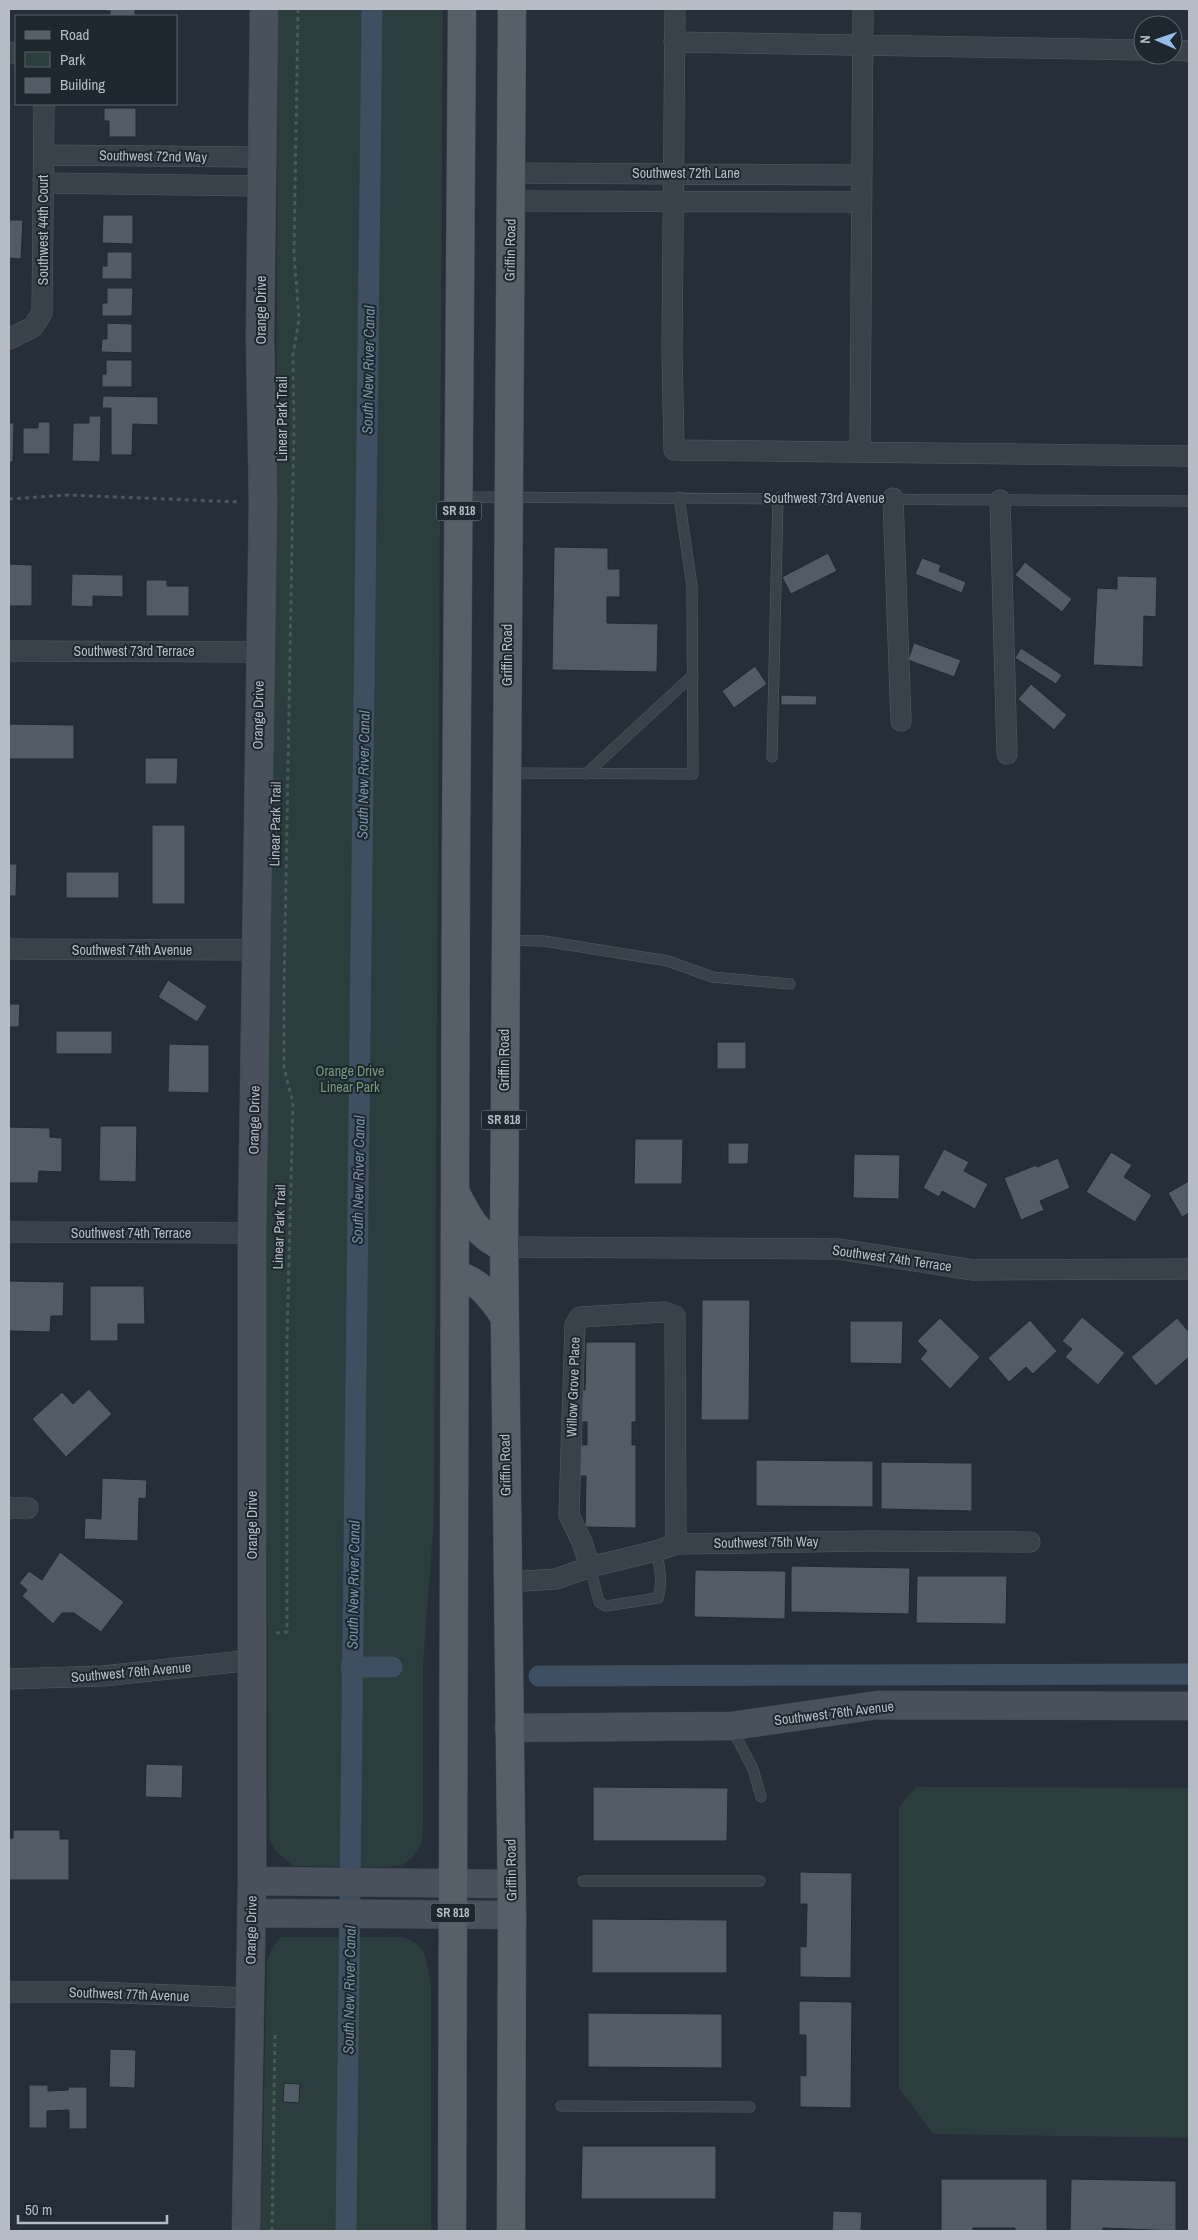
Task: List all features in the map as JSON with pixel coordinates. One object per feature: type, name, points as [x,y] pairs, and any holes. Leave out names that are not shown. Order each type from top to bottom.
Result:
[{"type":"main road","name":"SR 818","points":[[452,2231],[454,1189],[462,9]]},
{"type":"main road","name":"Griffin Road","points":[[511,2231],[512,1915],[504,1316],[504,940],[512,9]]},
{"type":"main road","points":[[454,1189],[468,1217],[480,1233],[492,1242],[504,1247]]},
{"type":"main road","points":[[454,1275],[466,1277],[479,1284],[488,1293],[504,1316]]},
{"type":"street","name":"Orange Drive","points":[[246,2231],[252,1881],[252,1233],[259,652],[263,502],[260,338],[264,9]]},
{"type":"street","points":[[675,9],[672,349],[674,450],[1189,456]]},
{"type":"street","points":[[860,452],[863,9]]},
{"type":"street","points":[[674,42],[1133,50]]},
{"type":"street","name":"Southwest 44th Court","points":[[10,339],[33,327],[42,313],[44,105]]},
{"type":"street","name":"Southwest 72nd Way","points":[[44,155],[262,157]]},
{"type":"street","name":"Southwest 72th Lane","points":[[511,173],[862,175]]},
{"type":"street","name":"Southwest 72nd Way","points":[[44,183],[262,186]]},
{"type":"street","name":"Southwest 72th Lane","points":[[511,201],[862,202]]},
{"type":"street","points":[[893,498],[901,721]]},
{"type":"street","points":[[1000,500],[1007,754]]},
{"type":"street","name":"Southwest 73rd Terrace","points":[[9,651],[259,652]]},
{"type":"street","name":"Southwest 74th Avenue","points":[[9,949],[256,950]]},
{"type":"street","name":"Southwest 74th Terrace","points":[[9,1232],[252,1233]]},
{"type":"street","name":"Southwest 74th Terrace","points":[[504,1247],[838,1249],[973,1270],[1189,1269]]},
{"type":"street","name":"Willow Grove Place","points":[[590,1568],[582,1542],[569,1515],[575,1325],[580,1317],[664,1312],[675,1316],[676,1544]]},
{"type":"street","name":"Southwest 75th Way","points":[[507,1582],[556,1579],[676,1544],[868,1541],[1030,1542]]},
{"type":"street","name":"Southwest 76th Avenue","points":[[9,1679],[103,1676],[252,1660]]},
{"type":"street","name":"Southwest 76th Avenue","points":[[509,1728],[731,1726],[878,1705],[1189,1706]]},
{"type":"street","points":[[252,1881],[511,1884]]},
{"type":"street","points":[[251,1913],[512,1915]]},
{"type":"street","name":"Southwest 77th Avenue","points":[[9,1992],[95,1992],[250,1998]]},
{"type":"lane","name":"Southwest 73rd Avenue","points":[[459,497],[1189,501]]},
{"type":"lane","points":[[506,773],[693,774],[692,586],[679,497]]},
{"type":"lane","points":[[772,757],[778,498]]},
{"type":"lane","points":[[586,774],[693,675]]},
{"type":"lane","points":[[504,940],[544,941],[668,961],[712,977],[790,984]]},
{"type":"lane","points":[[590,1568],[599,1602],[606,1606],[658,1598],[661,1591],[660,1564],[656,1551]]},
{"type":"lane","points":[[731,1726],[753,1769],[761,1797]]},
{"type":"lane","points":[[583,1881],[760,1881]]},
{"type":"lane","points":[[561,2106],[750,2106]]},
{"type":"path","name":"Linear Park Trail","points":[[281,1633],[287,1632],[287,1340],[293,1103],[284,1068],[284,990],[294,430],[292,355],[299,319],[294,253],[298,9]]},
{"type":"path","points":[[9,499],[68,495],[198,501],[249,501]]},
{"type":"green space","name":"Orange Drive Linear Park","points":[[278,9],[443,9],[434,1519],[423,1663],[423,1825],[421,1845],[414,1856],[402,1865],[385,1867],[293,1866],[276,1851],[269,1838],[264,1076],[276,449]]},
{"type":"green space","points":[[916,1787],[1189,1788],[1189,2138],[933,2134],[899,2088],[899,1807]]},
{"type":"green space","points":[[281,1937],[400,1937],[416,1944],[421,1949],[427,1962],[431,1986],[431,2231],[261,2231],[267,1961],[271,1950]]},
{"type":"building","points":[[105,9],[135,9],[135,15],[110,15],[110,11],[105,11]]},
{"type":"building","points":[[104,108],[136,108],[136,137],[109,137],[109,121],[104,121]]},
{"type":"building","points":[[103,215],[133,215],[133,244],[102,243]]},
{"type":"building","points":[[9,220],[23,220],[21,259],[9,258]]},
{"type":"building","points":[[107,252],[132,252],[132,279],[102,279],[102,266],[107,266]]},
{"type":"building","points":[[107,288],[133,288],[132,316],[102,316],[102,303],[107,303]]},
{"type":"building","points":[[107,323],[132,324],[132,353],[101,352],[102,339],[107,339]]},
{"type":"building","points":[[106,360],[132,360],[132,387],[102,387],[102,374],[106,374]]},
{"type":"building","points":[[103,396],[158,397],[158,425],[133,424],[132,455],[111,455],[111,408],[102,408]]},
{"type":"building","points":[[89,416],[101,416],[100,462],[72,461],[73,423],[89,423]]},
{"type":"building","points":[[38,422],[50,422],[50,454],[23,454],[23,428],[38,428]]},
{"type":"building","points":[[9,423],[14,423],[13,462],[9,462]]},
{"type":"building","points":[[554,547],[608,548],[608,569],[620,569],[620,597],[607,597],[607,623],[658,624],[657,672],[552,670]]},
{"type":"building","points":[[828,553],[837,571],[791,594],[782,577]]},
{"type":"building","points":[[922,558],[941,565],[939,571],[966,582],[962,593],[915,574]]},
{"type":"building","points":[[1025,562],[1072,599],[1062,612],[1015,575]]},
{"type":"building","points":[[9,564],[32,565],[32,606],[9,606]]},
{"type":"building","points":[[72,574],[123,575],[123,597],[93,596],[93,607],[71,606]]},
{"type":"building","points":[[1117,576],[1157,577],[1156,617],[1144,616],[1143,667],[1093,665],[1097,588],[1117,589]]},
{"type":"building","points":[[146,580],[167,580],[167,586],[189,586],[189,616],[146,616]]},
{"type":"building","points":[[914,643],[961,660],[954,677],[908,660]]},
{"type":"building","points":[[1021,648],[1062,675],[1056,684],[1015,658]]},
{"type":"building","points":[[755,666],[767,684],[734,708],[722,691]]},
{"type":"building","points":[[1031,684],[1067,715],[1054,730],[1018,699]]},
{"type":"building","points":[[781,695],[817,696],[816,705],[781,705]]},
{"type":"building","points":[[9,724],[74,725],[74,759],[9,759]]},
{"type":"building","points":[[145,758],[178,758],[177,784],[145,784]]},
{"type":"building","points":[[152,825],[185,825],[185,904],[152,904]]},
{"type":"building","points":[[9,864],[17,864],[16,896],[9,896]]},
{"type":"building","points":[[66,872],[119,872],[119,898],[66,898]]},
{"type":"building","points":[[168,980],[207,1006],[197,1022],[158,997]]},
{"type":"building","points":[[9,1004],[20,1004],[19,1027],[9,1027]]},
{"type":"building","points":[[56,1031],[112,1031],[112,1054],[56,1054]]},
{"type":"building","points":[[717,1042],[746,1042],[746,1069],[717,1069]]},
{"type":"building","points":[[169,1044],[209,1045],[209,1093],[168,1092]]},
{"type":"building","points":[[100,1126],[137,1126],[136,1182],[99,1181]]},
{"type":"building","points":[[9,1127],[50,1128],[50,1137],[62,1138],[62,1172],[39,1171],[38,1183],[9,1183]]},
{"type":"building","points":[[635,1139],[683,1139],[682,1184],[634,1184]]},
{"type":"building","points":[[728,1143],[749,1143],[748,1164],[728,1164]]},
{"type":"building","points":[[944,1149],[969,1162],[964,1171],[988,1184],[975,1209],[942,1191],[939,1197],[923,1188]]},
{"type":"building","points":[[1111,1152],[1132,1165],[1124,1177],[1152,1195],[1135,1222],[1086,1192]]},
{"type":"building","points":[[854,1154],[900,1155],[899,1199],[853,1198]]},
{"type":"building","points":[[1058,1158],[1070,1188],[1040,1201],[1044,1210],[1021,1220],[1004,1178]]},
{"type":"building","points":[[1189,1181],[1189,1213],[1182,1217],[1168,1193]]},
{"type":"building","points":[[9,1281],[64,1282],[63,1316],[51,1316],[50,1332],[9,1331]]},
{"type":"building","points":[[90,1286],[144,1286],[145,1324],[118,1324],[118,1341],[90,1341]]},
{"type":"building","points":[[702,1300],[750,1300],[749,1420],[701,1420]]},
{"type":"building","points":[[1082,1317],[1125,1353],[1098,1385],[1065,1357],[1072,1349],[1062,1341]]},
{"type":"building","points":[[940,1318],[980,1357],[950,1389],[920,1359],[927,1351],[917,1341]]},
{"type":"building","points":[[1177,1318],[1189,1332],[1189,1357],[1156,1386],[1131,1357]]},
{"type":"building","points":[[1030,1320],[1057,1351],[1033,1374],[1026,1367],[1009,1382],[988,1358]]},
{"type":"building","points":[[850,1321],[903,1321],[902,1364],[850,1363]]},
{"type":"building","points":[[586,1342],[636,1342],[636,1422],[632,1422],[632,1445],[636,1445],[636,1528],[585,1527],[586,1476],[578,1476],[578,1445],[587,1445],[587,1422],[578,1422],[578,1390],[585,1390]]},
{"type":"building","points":[[89,1389],[112,1414],[66,1457],[32,1419],[62,1392],[73,1404]]},
{"type":"building","points":[[756,1460],[873,1461],[873,1507],[756,1506]]},
{"type":"building","points":[[881,1462],[972,1463],[972,1511],[881,1509]]},
{"type":"building","points":[[102,1478],[147,1480],[146,1499],[139,1498],[138,1541],[84,1539],[85,1518],[101,1519]]},
{"type":"building","points":[[60,1552],[124,1602],[101,1632],[74,1613],[62,1613],[53,1624],[22,1596],[27,1590],[19,1583],[29,1571],[42,1580]]},
{"type":"building","points":[[791,1566],[910,1568],[909,1614],[791,1612]]},
{"type":"building","points":[[695,1570],[786,1571],[785,1619],[694,1617]]},
{"type":"building","points":[[917,1576],[1007,1576],[1006,1624],[916,1623]]},
{"type":"building","points":[[146,1764],[183,1765],[182,1798],[145,1797]]},
{"type":"building","points":[[593,1787],[728,1788],[727,1841],[593,1841]]},
{"type":"building","points":[[13,1830],[60,1830],[60,1839],[69,1839],[69,1880],[9,1880],[9,1838],[13,1838]]},
{"type":"building","points":[[800,1872],[852,1873],[851,1978],[800,1977],[800,1946],[806,1947],[807,1904],[800,1904]]},
{"type":"building","points":[[592,1919],[727,1920],[727,1973],[592,1973]]},
{"type":"building","points":[[799,2001],[852,2002],[851,2108],[800,2107],[800,2075],[806,2076],[806,2035],[799,2035]]},
{"type":"building","points":[[588,2013],[722,2014],[722,2068],[588,2067]]},
{"type":"building","points":[[110,2049],[136,2050],[135,2088],[109,2087]]},
{"type":"building","points":[[284,2083],[300,2084],[299,2103],[283,2102]]},
{"type":"building","points":[[29,2085],[48,2085],[48,2091],[68,2090],[69,2087],[87,2087],[87,2129],[69,2129],[69,2110],[47,2111],[47,2128],[29,2128]]},
{"type":"building","points":[[582,2146],[716,2146],[716,2199],[581,2199]]},
{"type":"building","points":[[941,2179],[1047,2179],[1047,2231],[1015,2231],[1015,2228],[973,2228],[973,2231],[941,2231]]},
{"type":"building","points":[[1071,2179],[1176,2181],[1176,2231],[1103,2228],[1103,2231],[1070,2231]]},
{"type":"building","points":[[833,2211],[862,2212],[861,2231],[832,2231]]},
{"type":"waterway","name":"South New River Canal","points":[[346,2231],[372,9]]},
{"type":"waterway","points":[[351,1667],[392,1667]]},
{"type":"waterway","points":[[539,1676],[1189,1674]]}]
